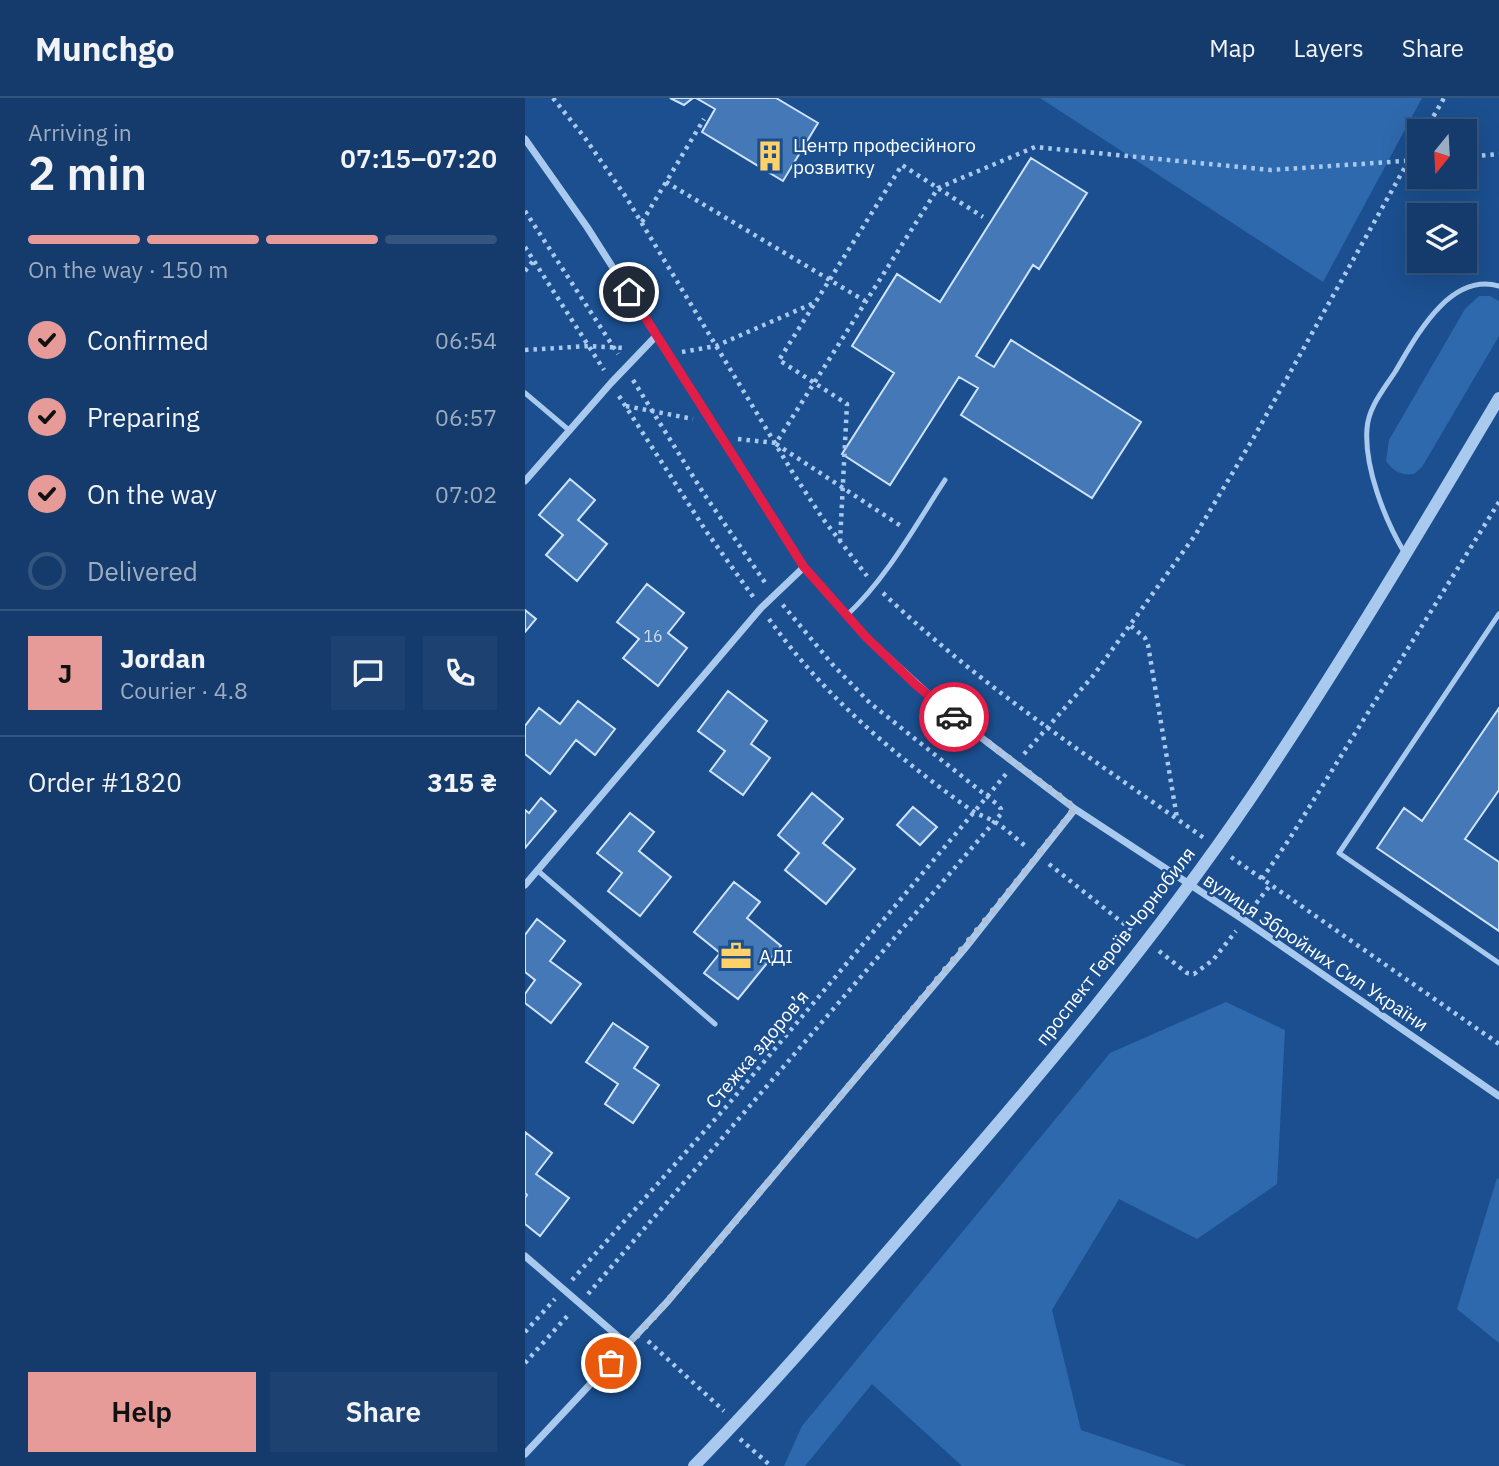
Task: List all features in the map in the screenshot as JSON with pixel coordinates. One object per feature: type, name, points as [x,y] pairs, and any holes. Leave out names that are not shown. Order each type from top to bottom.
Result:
[{"type":"street","name":"вулиця Збройних Сил України","points":[[525,139],[587,227],[804,567],[846,616],[915,684],[1075,808],[1499,1096]]},
{"type":"street","points":[[525,481],[656,336]]},
{"type":"street","name":"проспект Героїв Чорнобиля","points":[[694,1466],[964,1164],[1146,942],[1278,756],[1499,398]]},
{"type":"street","points":[[525,885],[761,608],[804,567]]},
{"type":"street","points":[[525,1454],[639,1334],[861,1072],[1075,808]]},
{"type":"street","points":[[525,1256],[628,1345]]},
{"type":"lane","points":[[1405,554],[1387,520],[1378,491],[1367,443],[1368,419],[1416,337],[1440,305],[1479,285],[1499,286]]},
{"type":"lane","points":[[525,393],[570,431]]},
{"type":"lane","points":[[846,616],[875,585],[944,480]]},
{"type":"lane","points":[[1499,614],[1339,853],[1499,963]]},
{"type":"lane","points":[[537,870],[715,1024]]},
{"type":"path","points":[[553,98],[613,177],[776,443],[840,542],[875,585],[960,662],[1177,819],[1148,645],[1145,638],[1131,626]]},
{"type":"path","points":[[1432,119],[1444,98]]},
{"type":"path","points":[[642,222],[704,119]]},
{"type":"path","points":[[776,443],[938,188],[1035,148],[1271,170],[1407,161]]},
{"type":"path","points":[[1477,156],[1499,154]]},
{"type":"path","points":[[840,542],[847,404],[779,360],[902,165],[983,217]]},
{"type":"path","name":"Стежка здоров’я","points":[[525,1332],[726,1107],[1003,777],[1093,676],[1131,626],[1213,506],[1407,165]]},
{"type":"path","points":[[666,182],[865,301]]},
{"type":"path","points":[[525,211],[613,346],[704,494],[774,594],[833,665],[870,703],[1001,808],[1002,814],[525,1363]]},
{"type":"path","points":[[525,247],[706,531],[789,648],[830,693],[916,768],[974,812],[995,822],[1146,942],[1191,974],[1206,967],[1231,937]]},
{"type":"path","points":[[525,271],[534,260]]},
{"type":"path","points":[[668,355],[716,346],[816,303]]},
{"type":"path","points":[[525,349],[613,346],[642,351]]},
{"type":"path","points":[[625,406],[711,422]]},
{"type":"path","points":[[720,437],[776,443],[911,532]]},
{"type":"path","points":[[1499,502],[1286,845],[1262,879],[1499,1044]]},
{"type":"path","points":[[1254,906],[1271,884]]},
{"type":"path","points":[[639,1334],[771,1466]]},
{"type":"shaded area","points":[[1040,98],[1422,98],[1411,119],[1407,119],[1407,126],[1323,282]]},
{"type":"shaded area","points":[[1479,296],[1490,296],[1499,301],[1499,336],[1422,467],[1414,474],[1398,472],[1386,461],[1389,440],[1465,309]]},
{"type":"shaded area","points":[[1226,1002],[1285,1030],[1277,1184],[1197,1239],[1119,1199],[1052,1310],[1081,1430],[1187,1466],[962,1466],[872,1384],[805,1466],[784,1466],[802,1426],[1110,1053]]},
{"type":"shaded area","points":[[1497,1178],[1499,1179],[1499,1343],[1457,1309]]},
{"type":"building","points":[[670,98],[693,98],[684,105]]},
{"type":"building","name":"Центр професійного розвитку","points":[[696,98],[776,98],[818,123],[783,181],[702,132],[715,109]]},
{"type":"building","points":[[1031,158],[1087,193],[1039,269],[1033,265],[976,356],[994,367],[1011,340],[1141,422],[1092,498],[961,415],[978,388],[959,377],[890,485],[842,454],[894,373],[852,346],[897,274],[940,302]]},
{"type":"building","points":[[570,479],[595,500],[578,520],[607,544],[577,581],[546,555],[563,535],[539,515]]},
{"type":"building","points":[[647,584],[684,613],[668,633],[687,648],[658,686],[623,658],[639,639],[617,622]]},
{"type":"building","points":[[525,610],[536,619],[525,632]]},
{"type":"building","points":[[728,691],[767,721],[751,744],[770,758],[743,795],[710,771],[725,751],[698,731]]},
{"type":"building","points":[[578,701],[615,729],[595,755],[576,740],[550,774],[525,754],[525,726],[539,708],[560,724]]},
{"type":"building","points":[[1499,708],[1499,790],[1465,839],[1499,862],[1499,931],[1377,848],[1404,808],[1422,821]]},
{"type":"building","points":[[812,793],[843,819],[823,843],[855,869],[826,904],[785,870],[799,853],[778,835]]},
{"type":"building","points":[[541,798],[556,811],[525,848],[525,810],[529,813]]},
{"type":"building","points":[[913,807],[937,827],[920,845],[897,825]]},
{"type":"building","points":[[630,813],[654,832],[639,851],[671,877],[640,916],[608,891],[622,873],[597,853]]},
{"type":"building","points":[[734,882],[760,902],[747,918],[781,946],[738,999],[704,973],[720,953],[694,932]]},
{"type":"building","points":[[537,919],[565,941],[550,961],[581,984],[551,1023],[525,1003],[525,994],[535,980],[525,972],[525,935]]},
{"type":"building","points":[[613,1023],[648,1047],[634,1068],[659,1085],[633,1123],[605,1104],[618,1084],[586,1062]]},
{"type":"building","points":[[525,1132],[552,1153],[536,1174],[569,1198],[540,1236],[525,1224]]},
{"type":"way so far","points":[[611,1363],[668,1301],[861,1072],[1006,897],[1075,808],[954,717]]},
{"type":"place","name":"Центр професійного розвитку","points":[[770,156]]},
{"type":"place","name":"АДІ","points":[[736,956]]},
{"type":"route","points":[[629,292],[741,472],[804,567],[866,637],[954,717]]}]
